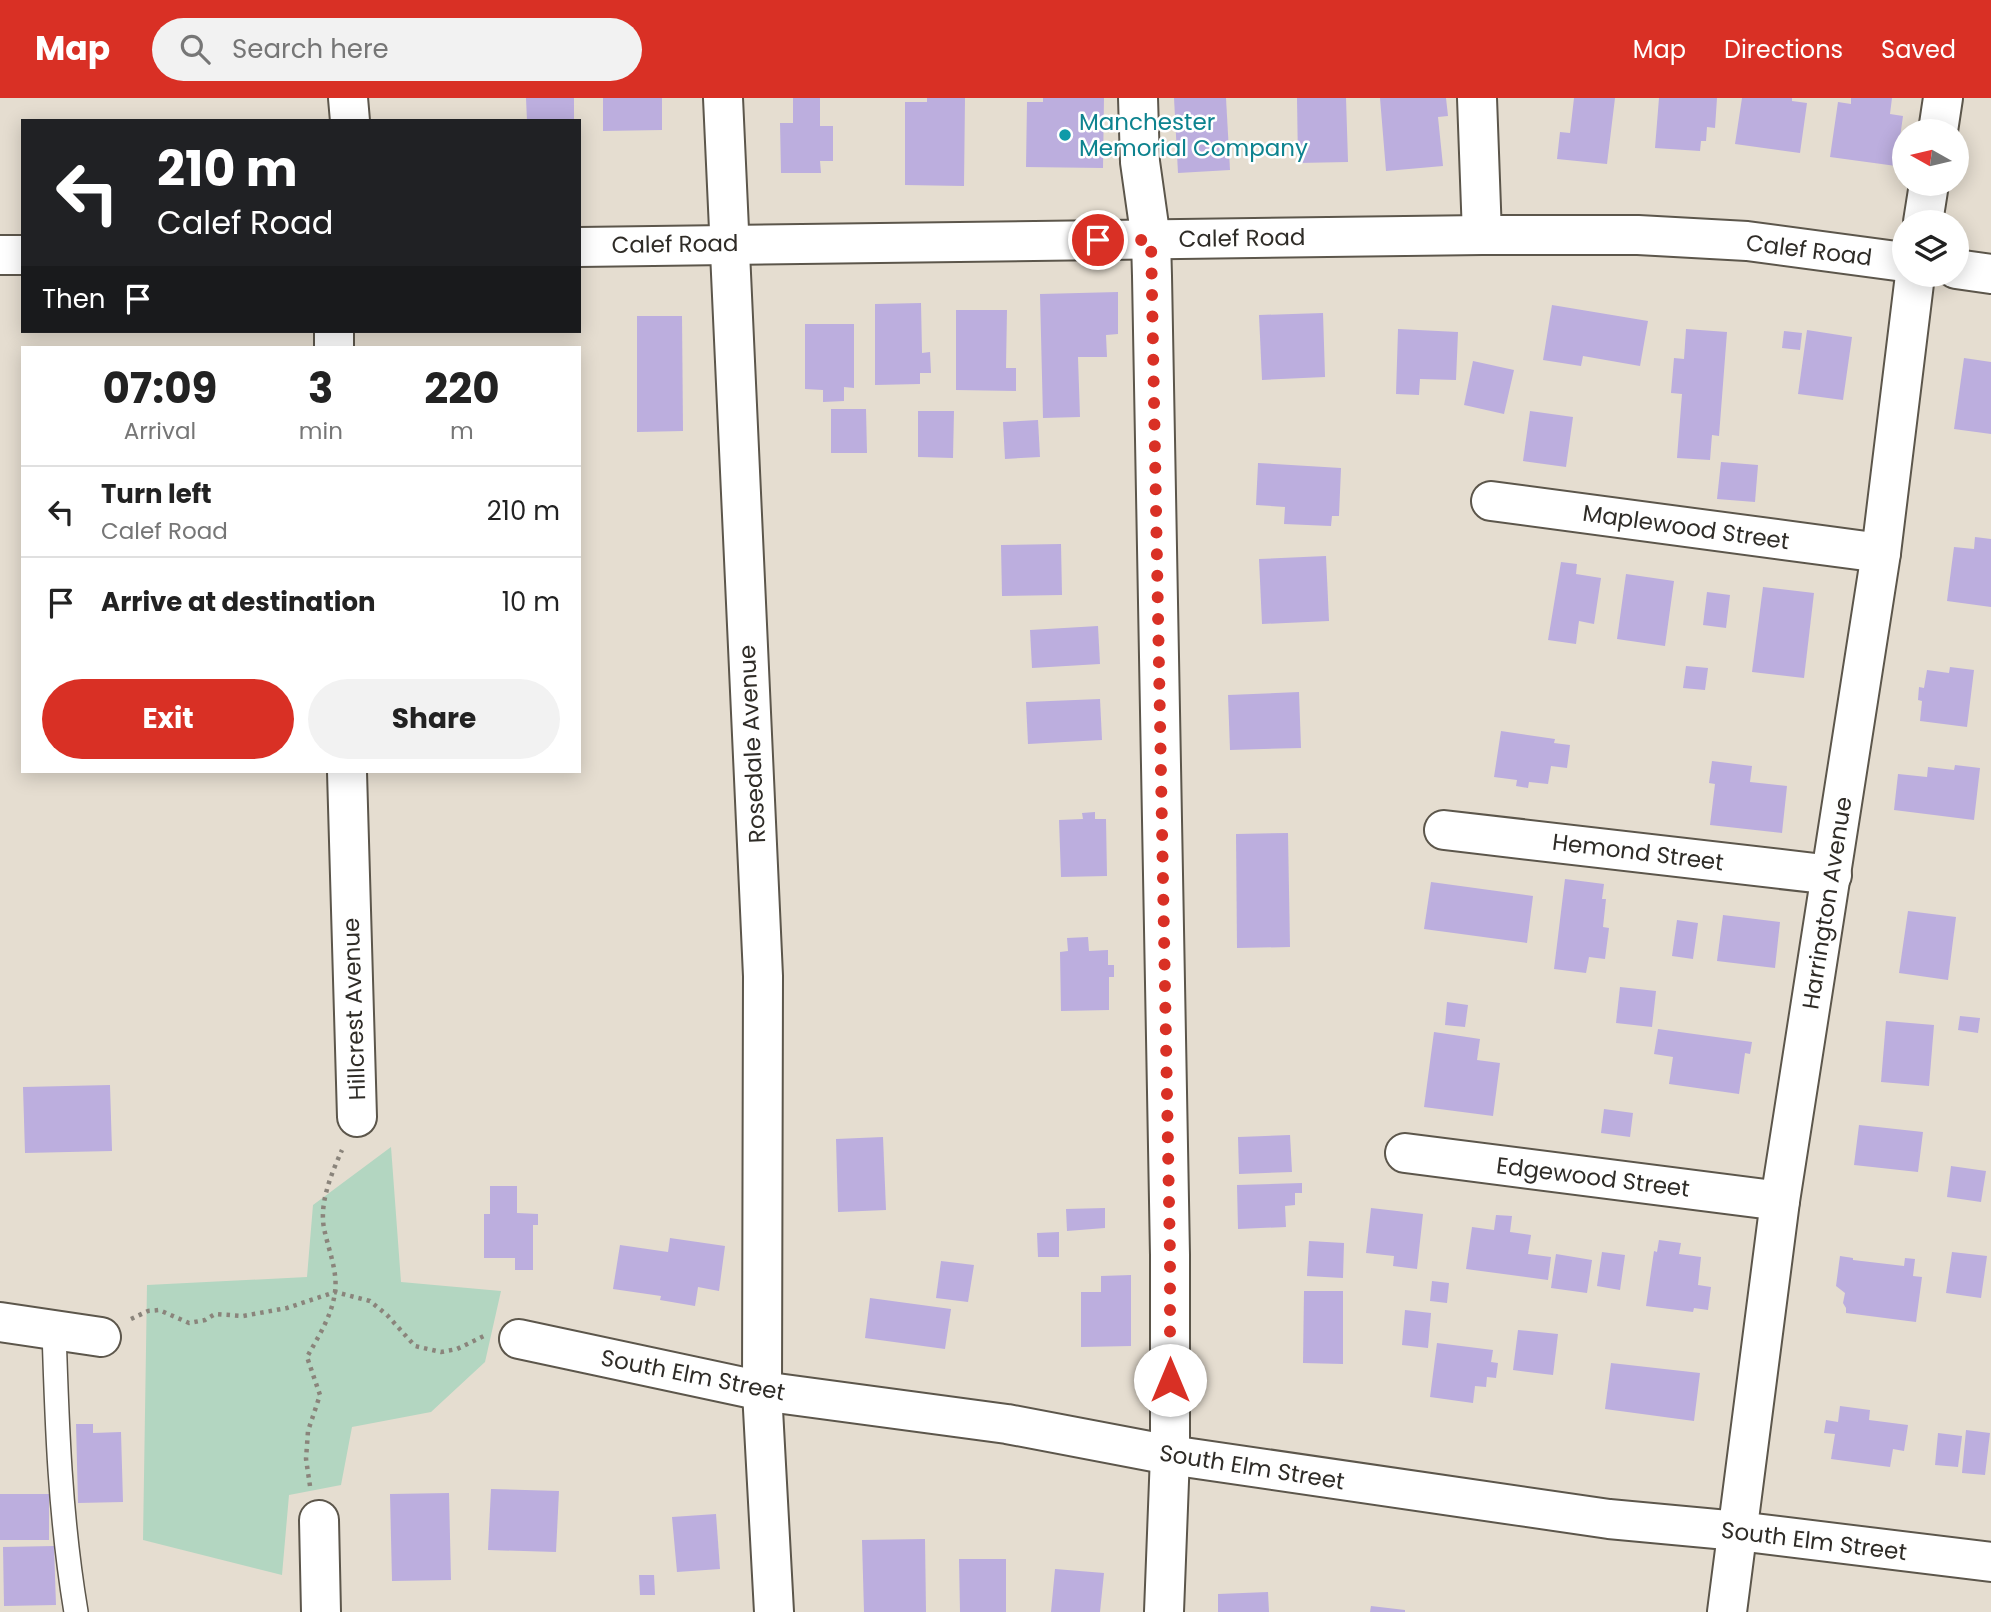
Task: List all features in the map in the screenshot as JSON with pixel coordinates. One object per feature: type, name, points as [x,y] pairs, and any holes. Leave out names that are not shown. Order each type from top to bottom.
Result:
[{"type":"street","points":[[348,98],[349,119]]},
{"type":"street","name":"Rosedale Avenue","points":[[723,98],[764,976],[762,1391],[774,1612]]},
{"type":"street","points":[[1138,98],[1140,162],[1151,240],[1170,1255],[1170,1455],[1164,1612]]},
{"type":"street","points":[[1477,98],[1482,234]]},
{"type":"street","points":[[1939,119],[1943,98]]},
{"type":"street","name":"Calef Road","points":[[581,247],[1482,234],[1687,236],[1747,241],[1892,260]]},
{"type":"street","points":[[0,255],[21,254]]},
{"type":"street","points":[[1969,271],[1991,274]]},
{"type":"street","name":"Harrington Avenue","points":[[1727,1612],[1780,1201],[1881,553],[1914,287]]},
{"type":"street","name":"Maplewood Street","points":[[1491,501],[1881,553]]},
{"type":"street","name":"Hillcrest Avenue","points":[[347,773],[357,1117]]},
{"type":"street","name":"Hemond Street","points":[[1444,830],[1832,875]]},
{"type":"street","name":"Edgewood Street","points":[[1405,1153],[1780,1201]]},
{"type":"street","points":[[0,1322],[100,1337]]},
{"type":"street","name":"South Elm Street","points":[[519,1339],[762,1391],[1007,1424],[1170,1455],[1609,1519],[1738,1531],[1991,1562]]},
{"type":"street","points":[[319,1520],[321,1612]]},
{"type":"lane","points":[[54,1330],[60,1486],[65,1547],[76,1612]]},
{"type":"path","name":"Hillcrest Avenue","points":[[319,1520],[306,1460],[308,1432],[320,1395],[307,1357],[327,1321],[335,1292],[334,1269],[323,1225],[324,1202],[337,1161],[357,1117]]},
{"type":"path","points":[[100,1337],[148,1311],[159,1310],[189,1323],[205,1320],[215,1314],[243,1317],[287,1308],[335,1292],[370,1301],[387,1315],[415,1346],[441,1352],[457,1349],[473,1339],[493,1332],[519,1339]]},
{"type":"green space","points":[[391,1147],[401,1282],[501,1291],[485,1362],[431,1412],[352,1427],[341,1485],[289,1495],[282,1575],[143,1540],[147,1285],[307,1277],[313,1205]]},
{"type":"building","points":[[526,98],[574,98],[574,119],[527,119]]},
{"type":"building","points":[[603,98],[662,98],[662,130],[603,131]]},
{"type":"building","points":[[793,98],[820,98],[820,126],[833,126],[833,161],[820,161],[821,173],[781,173],[780,123],[793,123]]},
{"type":"building","points":[[927,98],[965,98],[964,186],[905,185],[905,102],[927,102]]},
{"type":"building","name":"Manchester Memorial Company","points":[[1043,98],[1104,98],[1103,168],[1026,167],[1027,102],[1043,102]]},
{"type":"building","points":[[1174,98],[1226,98],[1230,170],[1178,173]]},
{"type":"building","points":[[1297,98],[1346,98],[1348,162],[1298,163]]},
{"type":"building","points":[[1380,98],[1446,98],[1448,116],[1438,117],[1443,166],[1386,171]]},
{"type":"building","points":[[1574,98],[1615,98],[1607,164],[1557,159],[1560,132],[1570,133]]},
{"type":"building","points":[[1659,98],[1717,98],[1715,128],[1707,127],[1706,141],[1701,141],[1700,151],[1655,148]]},
{"type":"building","points":[[1742,98],[1792,98],[1792,101],[1807,103],[1800,153],[1735,144]]},
{"type":"building","points":[[1851,98],[1892,98],[1890,114],[1903,116],[1903,119],[1892,119],[1892,165],[1830,157],[1838,102],[1851,104]]},
{"type":"building","points":[[1118,292],[1118,334],[1106,335],[1107,357],[1078,357],[1080,417],[1043,418],[1040,294]]},
{"type":"building","points":[[921,303],[922,353],[930,352],[931,373],[920,373],[920,384],[875,385],[875,304]]},
{"type":"building","points":[[1552,305],[1648,321],[1640,366],[1583,356],[1581,366],[1543,360]]},
{"type":"building","points":[[956,310],[1007,310],[1006,368],[1016,368],[1016,391],[956,390]]},
{"type":"building","points":[[1323,313],[1325,377],[1262,380],[1259,315]]},
{"type":"building","points":[[637,316],[682,316],[683,431],[637,432]]},
{"type":"building","points":[[805,324],[854,324],[854,388],[844,387],[844,401],[823,402],[823,390],[805,389]]},
{"type":"building","points":[[1398,329],[1458,332],[1456,380],[1420,379],[1419,395],[1396,394]]},
{"type":"building","points":[[1686,329],[1727,332],[1719,436],[1712,435],[1710,460],[1677,458],[1682,394],[1671,393],[1674,358],[1684,359]]},
{"type":"building","points":[[1807,330],[1852,337],[1843,400],[1798,394]]},
{"type":"building","points":[[1784,331],[1802,333],[1800,350],[1782,348]]},
{"type":"building","points":[[1964,358],[1991,362],[1991,434],[1954,429]]},
{"type":"building","points":[[1473,361],[1514,370],[1504,414],[1464,405]]},
{"type":"building","points":[[831,409],[866,409],[867,453],[831,453]]},
{"type":"building","points":[[918,411],[954,411],[953,458],[918,457]]},
{"type":"building","points":[[1530,411],[1573,417],[1566,467],[1523,461]]},
{"type":"building","points":[[1038,420],[1040,457],[1005,459],[1003,422]]},
{"type":"building","points":[[1721,462],[1758,465],[1755,502],[1717,499]]},
{"type":"building","points":[[1258,463],[1341,468],[1339,516],[1332,516],[1331,526],[1284,524],[1285,507],[1256,505]]},
{"type":"building","points":[[1975,537],[1991,539],[1991,607],[1947,601],[1954,547],[1974,549]]},
{"type":"building","points":[[1061,544],[1062,595],[1002,596],[1001,545]]},
{"type":"building","points":[[1326,556],[1329,621],[1262,624],[1259,559]]},
{"type":"building","points":[[1561,562],[1577,564],[1576,574],[1601,578],[1594,624],[1579,621],[1576,644],[1548,640]]},
{"type":"building","points":[[1626,574],[1674,581],[1665,646],[1617,639]]},
{"type":"building","points":[[1763,587],[1814,593],[1804,678],[1752,672]]},
{"type":"building","points":[[1707,592],[1730,595],[1726,628],[1703,625]]},
{"type":"building","points":[[1098,626],[1100,664],[1032,668],[1030,630]]},
{"type":"building","points":[[1686,666],[1708,668],[1705,690],[1683,688]]},
{"type":"building","points":[[1950,667],[1974,670],[1967,727],[1920,721],[1922,701],[1918,700],[1919,687],[1924,688],[1927,670],[1949,673]]},
{"type":"building","points":[[1299,692],[1301,748],[1230,750],[1228,695]]},
{"type":"building","points":[[1100,699],[1102,740],[1028,744],[1026,702]]},
{"type":"building","points":[[1501,731],[1555,739],[1554,743],[1570,745],[1567,768],[1551,766],[1548,784],[1529,782],[1528,788],[1516,786],[1517,780],[1494,777]]},
{"type":"building","points":[[1712,761],[1752,766],[1750,782],[1787,786],[1782,833],[1710,825],[1715,784],[1709,783]]},
{"type":"building","points":[[1955,765],[1980,768],[1974,820],[1894,810],[1898,774],[1927,777],[1928,767],[1954,770]]},
{"type":"building","points":[[1095,812],[1095,819],[1106,819],[1107,876],[1061,877],[1059,820],[1083,819],[1082,813]]},
{"type":"building","points":[[1288,833],[1290,947],[1237,948],[1236,834]]},
{"type":"building","points":[[1565,879],[1604,884],[1602,899],[1606,899],[1603,927],[1609,928],[1605,959],[1589,957],[1586,973],[1554,969]]},
{"type":"building","points":[[1431,882],[1533,896],[1527,943],[1424,929]]},
{"type":"building","points":[[1908,911],[1956,917],[1948,980],[1899,973]]},
{"type":"building","points":[[1723,915],[1780,922],[1775,968],[1717,961]]},
{"type":"building","points":[[1677,920],[1698,923],[1693,959],[1672,956]]},
{"type":"building","points":[[1088,937],[1089,951],[1108,950],[1108,965],[1114,965],[1114,977],[1109,977],[1109,1010],[1061,1011],[1060,952],[1068,951],[1067,938]]},
{"type":"building","points":[[1620,987],[1656,991],[1652,1027],[1616,1023]]},
{"type":"building","points":[[1447,1002],[1468,1005],[1465,1027],[1445,1025]]},
{"type":"building","points":[[1960,1016],[1980,1018],[1978,1033],[1958,1030]]},
{"type":"building","points":[[1886,1021],[1934,1025],[1929,1086],[1881,1082]]},
{"type":"building","points":[[1658,1029],[1752,1042],[1750,1054],[1745,1053],[1739,1094],[1669,1084],[1673,1057],[1654,1054]]},
{"type":"building","points":[[1434,1032],[1480,1039],[1477,1060],[1500,1063],[1493,1116],[1424,1107]]},
{"type":"building","points":[[110,1085],[112,1151],[25,1153],[23,1087]]},
{"type":"building","points":[[1604,1109],[1633,1113],[1630,1137],[1601,1133]]},
{"type":"building","points":[[1859,1125],[1923,1132],[1918,1172],[1854,1165]]},
{"type":"building","points":[[1290,1135],[1292,1172],[1239,1174],[1238,1137]]},
{"type":"building","points":[[883,1137],[886,1210],[838,1212],[836,1139]]},
{"type":"building","points":[[1951,1166],[1986,1171],[1981,1202],[1947,1197]]},
{"type":"building","points":[[1302,1183],[1302,1193],[1295,1193],[1295,1205],[1285,1206],[1286,1227],[1238,1229],[1237,1185]]},
{"type":"building","points":[[490,1186],[517,1186],[517,1213],[538,1214],[538,1225],[533,1225],[533,1270],[515,1270],[515,1258],[484,1258],[484,1214],[490,1214]]},
{"type":"building","points":[[1105,1208],[1105,1228],[1067,1231],[1066,1209]]},
{"type":"building","points":[[1371,1208],[1423,1214],[1417,1269],[1393,1266],[1394,1256],[1366,1253]]},
{"type":"building","points":[[1496,1215],[1512,1216],[1510,1232],[1531,1235],[1528,1254],[1551,1257],[1548,1280],[1466,1269],[1472,1227],[1494,1230]]},
{"type":"building","points":[[1059,1232],[1059,1257],[1038,1257],[1037,1233]]},
{"type":"building","points":[[670,1238],[725,1246],[719,1291],[698,1287],[695,1306],[660,1300],[661,1296],[613,1289],[620,1245],[668,1252]]},
{"type":"building","points":[[1659,1240],[1681,1243],[1679,1254],[1701,1257],[1698,1285],[1711,1287],[1708,1310],[1694,1308],[1693,1312],[1646,1306],[1654,1251],[1657,1252]]},
{"type":"building","points":[[1309,1241],[1344,1243],[1343,1278],[1307,1276]]},
{"type":"building","points":[[1602,1252],[1625,1255],[1620,1290],[1597,1286]]},
{"type":"building","points":[[1952,1252],[1987,1256],[1981,1298],[1946,1293]]},
{"type":"building","points":[[1556,1254],[1592,1260],[1587,1293],[1551,1288]]},
{"type":"building","points":[[1840,1256],[1904,1266],[1905,1258],[1915,1259],[1913,1276],[1922,1277],[1916,1322],[1846,1313],[1843,1303],[1845,1293],[1836,1286]]},
{"type":"building","points":[[941,1261],[974,1265],[968,1302],[936,1298]]},
{"type":"building","points":[[1131,1275],[1131,1346],[1081,1347],[1081,1292],[1101,1292],[1101,1276]]},
{"type":"building","points":[[1432,1281],[1449,1283],[1447,1303],[1430,1301]]},
{"type":"building","points":[[1304,1291],[1343,1291],[1343,1364],[1303,1363]]},
{"type":"building","points":[[870,1298],[951,1309],[945,1349],[865,1338]]},
{"type":"building","points":[[1405,1310],[1431,1313],[1428,1348],[1402,1345]]},
{"type":"building","points":[[1518,1330],[1558,1334],[1553,1375],[1513,1370]]},
{"type":"building","points":[[1437,1343],[1493,1350],[1491,1362],[1498,1363],[1496,1378],[1487,1377],[1486,1387],[1475,1386],[1473,1403],[1430,1397]]},
{"type":"building","points":[[1611,1363],[1700,1373],[1694,1421],[1605,1409]]},
{"type":"building","points":[[1840,1406],[1870,1410],[1869,1420],[1908,1425],[1904,1451],[1893,1449],[1890,1467],[1831,1459],[1835,1434],[1824,1433],[1826,1420],[1838,1422]]},
{"type":"building","points":[[76,1424],[93,1424],[93,1433],[121,1432],[123,1502],[78,1503]]},
{"type":"building","points":[[1966,1430],[1990,1433],[1985,1475],[1962,1473]]},
{"type":"building","points":[[1938,1433],[1962,1436],[1958,1467],[1935,1465]]},
{"type":"building","points":[[491,1489],[559,1491],[556,1552],[488,1550]]},
{"type":"building","points":[[449,1493],[451,1580],[392,1581],[390,1494]]},
{"type":"building","points":[[0,1494],[49,1494],[49,1540],[0,1540]]},
{"type":"building","points":[[716,1514],[720,1569],[677,1572],[672,1517]]},
{"type":"building","points":[[925,1539],[926,1612],[864,1612],[862,1540]]},
{"type":"building","points":[[54,1546],[56,1605],[4,1606],[3,1547]]},
{"type":"building","points":[[959,1559],[1006,1559],[1006,1612],[960,1612]]},
{"type":"building","points":[[1055,1569],[1104,1573],[1100,1612],[1051,1612]]},
{"type":"building","points":[[639,1575],[654,1575],[655,1595],[640,1595]]},
{"type":"building","points":[[1268,1592],[1269,1612],[1218,1612],[1218,1594]]},
{"type":"building","points":[[1371,1606],[1405,1610],[1405,1612],[1370,1612]]},
{"type":"place","name":"Manchester Memorial Company","points":[[1065,135]]},
{"type":"route","points":[[1098,240],[1151,240],[1170,1380]]}]
